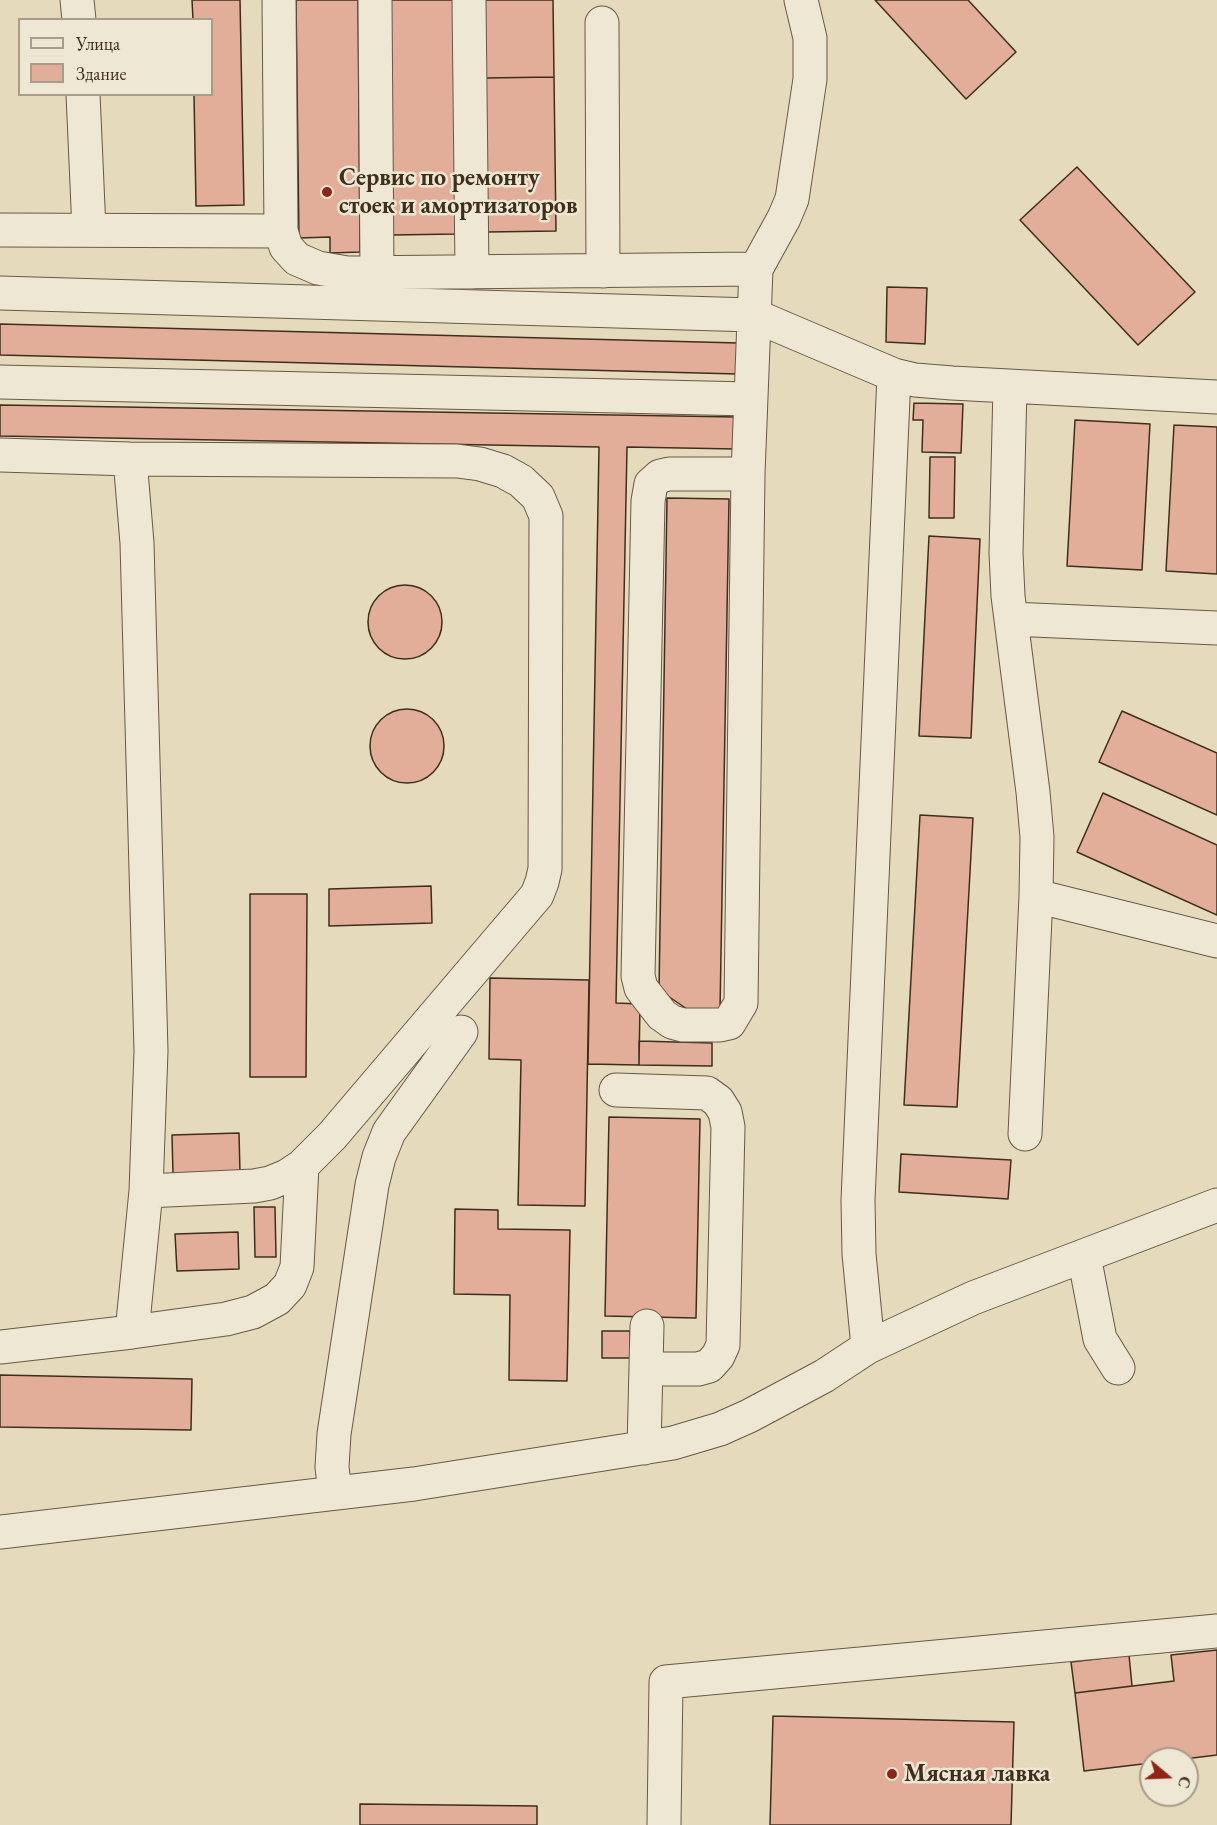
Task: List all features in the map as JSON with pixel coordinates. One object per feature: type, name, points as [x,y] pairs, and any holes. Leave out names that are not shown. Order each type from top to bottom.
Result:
[{"type":"lane","points":[[77,0],[79,18]]},
{"type":"lane","points":[[279,0],[281,231],[286,247],[297,259],[318,268],[347,273],[756,269]]},
{"type":"lane","points":[[375,0],[377,272]]},
{"type":"lane","points":[[469,0],[472,272]]},
{"type":"lane","points":[[748,474],[660,476],[651,484],[648,501],[638,976],[641,988],[662,1015],[682,1025],[729,1023],[741,1003],[748,474],[753,315],[756,269],[792,199],[810,80],[810,38],[801,0]]},
{"type":"lane","points":[[602,23],[603,271]]},
{"type":"lane","points":[[82,96],[89,230]]},
{"type":"lane","points":[[0,230],[281,231]]},
{"type":"lane","points":[[0,293],[753,315],[894,375],[943,382],[1010,387],[1217,397]]},
{"type":"lane","points":[[868,1347],[859,1254],[858,1200],[894,375]]},
{"type":"lane","points":[[0,382],[750,399]]},
{"type":"lane","points":[[1010,387],[1006,553],[1011,619],[1037,837],[1025,1134]]},
{"type":"lane","points":[[0,455],[130,459],[457,461],[492,468],[521,481],[538,497],[546,516],[545,857],[542,882],[537,895],[332,1136],[302,1166],[287,1176],[254,1186],[146,1191]]},
{"type":"lane","points":[[130,459],[137,543],[151,1051],[146,1191],[132,1332]]},
{"type":"lane","points":[[1011,619],[1204,627],[1217,647]]},
{"type":"lane","points":[[1036,896],[1217,941]]},
{"type":"lane","points":[[335,1493],[332,1467],[334,1434],[372,1185],[379,1157],[389,1132],[461,1032]]},
{"type":"lane","points":[[616,1090],[707,1093],[718,1101],[725,1112],[728,1127],[723,1345],[718,1356],[709,1366],[698,1370],[646,1369]]},
{"type":"lane","points":[[0,1347],[226,1319],[252,1312],[277,1299],[290,1285],[297,1267],[302,1166]]},
{"type":"lane","points":[[0,1532],[414,1484],[674,1443],[720,1429],[749,1416],[824,1376],[868,1347],[973,1298],[1217,1205]]},
{"type":"lane","points":[[1084,1256],[1100,1339],[1118,1368]]},
{"type":"lane","points":[[644,1448],[647,1326]]},
{"type":"lane","points":[[664,1825],[666,1682],[1217,1631]]},
{"type":"building","points":[[192,0],[240,0],[244,205],[196,206],[194,96],[213,96],[213,18],[193,18]]},
{"type":"building","points":[[296,0],[358,0],[360,252],[330,253],[330,237],[299,238]]},
{"type":"building","points":[[388,0],[455,0],[457,234],[391,235]]},
{"type":"building","points":[[483,0],[553,0],[554,77],[485,78]]},
{"type":"building","points":[[875,0],[968,0],[1016,52],[966,99]]},
{"type":"building","points":[[554,77],[556,231],[487,232],[485,78]]},
{"type":"building","points":[[1077,167],[1195,292],[1138,345],[1020,220]]},
{"type":"building","points":[[887,287],[927,288],[925,344],[886,342]]},
{"type":"building","points":[[0,324],[739,343],[738,374],[0,355]]},
{"type":"building","points":[[914,403],[963,404],[961,453],[922,452],[923,420],[913,420]]},
{"type":"building","points":[[0,405],[737,417],[736,449],[627,447],[616,1003],[640,1004],[639,1065],[588,1064],[599,447],[0,436]]},
{"type":"building","points":[[1075,420],[1150,424],[1142,570],[1067,566]]},
{"type":"building","points":[[1174,425],[1217,427],[1217,574],[1166,571]]},
{"type":"building","points":[[930,457],[955,457],[954,518],[929,518]]},
{"type":"building","points":[[667,498],[729,499],[720,1010],[687,1009],[659,990]]},
{"type":"building","points":[[929,536],[980,539],[971,738],[919,736]]},
{"type":"building","points":[[405,585],[419,588],[431,596],[439,608],[442,622],[439,636],[431,648],[419,656],[405,659],[391,656],[379,648],[371,636],[368,622],[371,608],[379,596],[391,588]]},
{"type":"building","points":[[407,709],[421,712],[433,720],[441,732],[444,746],[441,760],[433,772],[421,780],[407,783],[393,780],[381,772],[373,760],[370,746],[373,732],[381,720],[393,712]]},
{"type":"building","points":[[1122,711],[1217,753],[1217,815],[1099,762]]},
{"type":"building","points":[[1103,793],[1217,845],[1217,915],[1077,852]]},
{"type":"building","points":[[920,815],[973,818],[957,1107],[904,1105]]},
{"type":"building","points":[[431,886],[432,923],[329,926],[329,889]]},
{"type":"building","points":[[250,894],[307,894],[306,1077],[250,1077]]},
{"type":"building","points":[[490,978],[589,980],[585,1206],[518,1205],[521,1060],[489,1059]]},
{"type":"building","points":[[639,1041],[712,1043],[712,1066],[639,1065]]},
{"type":"building","points":[[609,1117],[700,1119],[696,1318],[605,1316]]},
{"type":"building","points":[[239,1133],[240,1173],[173,1175],[172,1135]]},
{"type":"building","points":[[901,1154],[1011,1160],[1008,1199],[899,1192]]},
{"type":"building","points":[[254,1207],[275,1207],[276,1257],[255,1257]]},
{"type":"building","points":[[455,1209],[498,1210],[498,1229],[570,1230],[567,1381],[509,1380],[510,1295],[454,1294]]},
{"type":"building","points":[[238,1232],[239,1269],[177,1271],[175,1234]]},
{"type":"building","points":[[602,1331],[630,1331],[630,1358],[602,1358]]},
{"type":"building","points":[[0,1375],[192,1379],[191,1430],[0,1427]]},
{"type":"building","points":[[1217,1650],[1217,1755],[1199,1757],[1199,1747],[1139,1747],[1139,1764],[1084,1771],[1075,1693],[1174,1681],[1171,1655]]},
{"type":"building","points":[[1129,1655],[1132,1686],[1075,1693],[1071,1662]]},
{"type":"building","name":"Мясная лавка","points":[[773,1716],[1014,1722],[1011,1825],[770,1825]]},
{"type":"building","points":[[360,1804],[537,1806],[537,1825],[360,1825]]},
{"type":"place","name":"Сервис по ремонту стоек и амортизаторов","points":[[327,192]]},
{"type":"place","name":"Мясная лавка","points":[[892,1774]]}]
